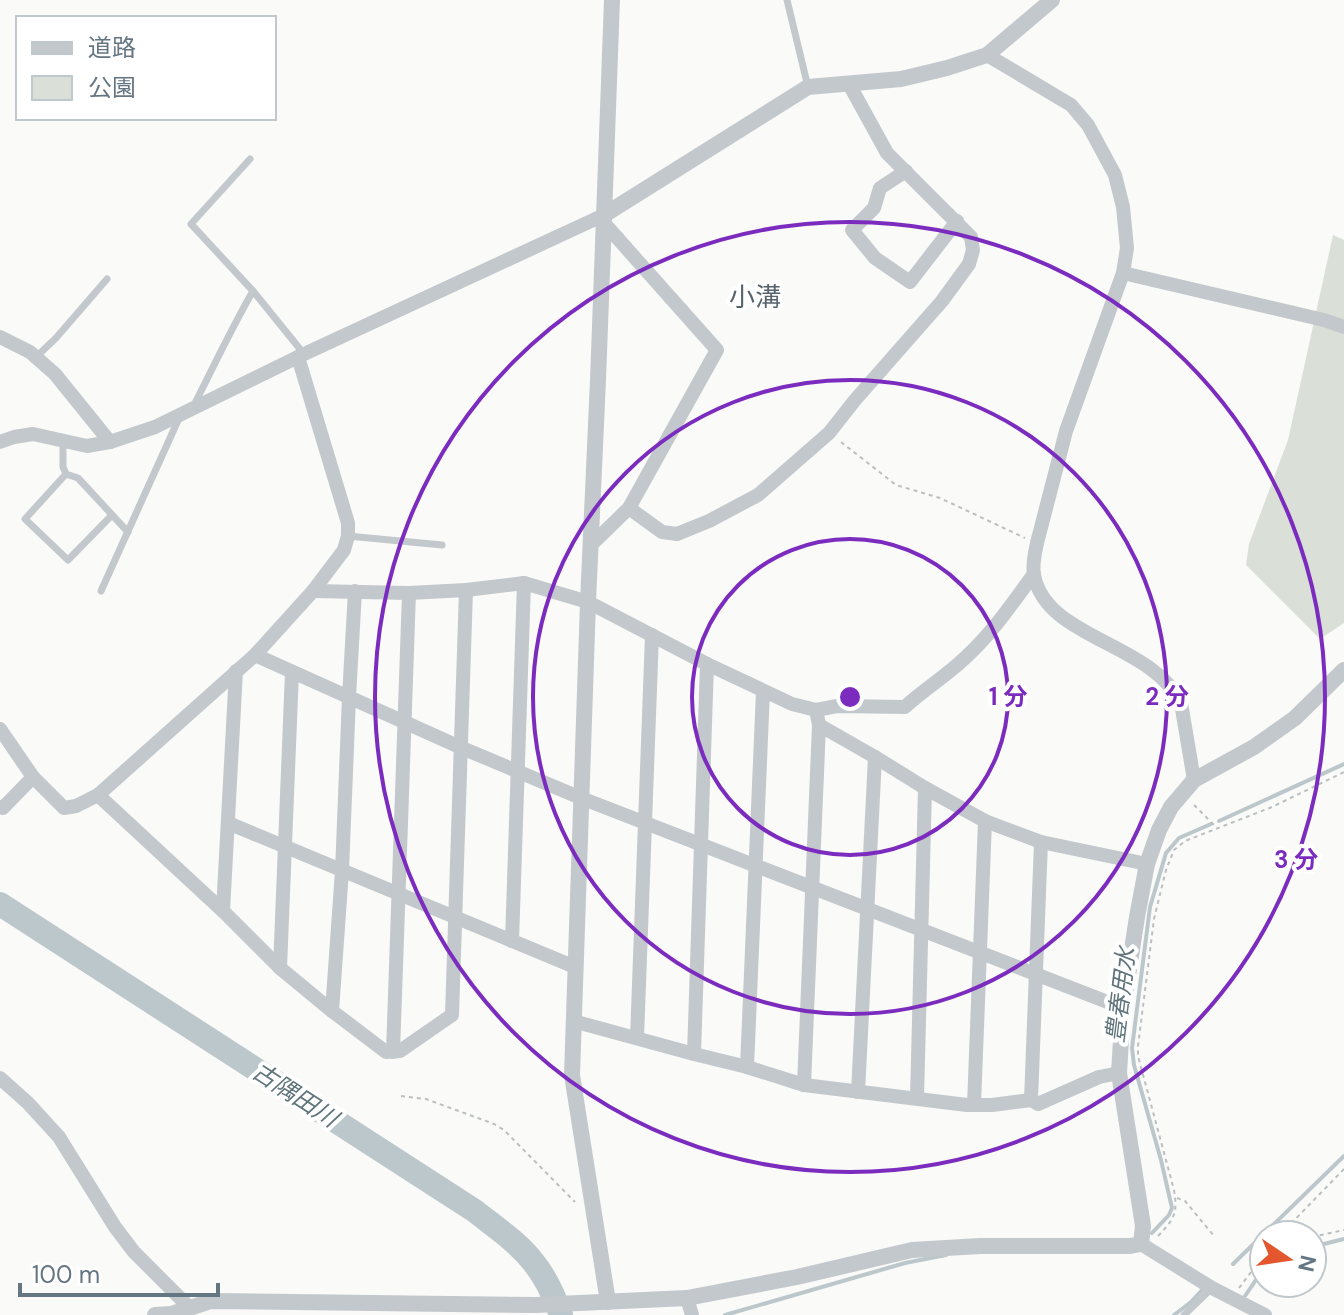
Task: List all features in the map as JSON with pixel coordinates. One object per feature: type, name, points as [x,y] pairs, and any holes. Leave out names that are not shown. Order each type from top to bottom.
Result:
[{"type":"street","points":[[608,1302],[572,1075],[612,0]]},
{"type":"street","points":[[0,442],[33,434],[87,446],[155,427],[300,356],[604,219],[808,87],[901,79],[987,55],[1052,0]]},
{"type":"street","points":[[987,55],[1071,105],[1088,125],[1115,175],[1123,207],[1127,248],[1123,273],[1066,431],[1037,543],[1034,574],[1045,602],[1059,616],[1144,662],[1176,693],[1181,703],[1194,780]]},
{"type":"street","points":[[629,508],[662,532],[677,534],[758,495],[829,433],[942,301],[969,264],[973,250],[971,237],[887,153],[849,84]]},
{"type":"street","points":[[906,171],[880,188],[874,208],[852,230],[875,258],[910,282],[957,221]]},
{"type":"street","points":[[591,545],[629,508],[717,350],[604,219]]},
{"type":"street","points":[[1123,273],[1344,327]]},
{"type":"street","points":[[0,337],[30,352],[55,374],[110,442]]},
{"type":"street","points":[[0,729],[33,777],[64,808],[76,806],[98,795],[255,655],[313,591],[344,550],[348,523],[300,356]]},
{"type":"street","points":[[817,717],[837,706],[905,707],[968,655],[1034,574]]},
{"type":"street","points":[[313,591],[409,593],[524,583],[588,602],[817,717],[925,788],[985,821],[1041,842],[1147,864]]},
{"type":"street","points":[[512,941],[524,583]]},
{"type":"street","points":[[98,795],[280,968],[386,1052],[400,1051],[452,1015],[466,590]]},
{"type":"street","points":[[332,1011],[355,591]]},
{"type":"street","points":[[393,1052],[409,593]]},
{"type":"street","points":[[637,1038],[652,635]]},
{"type":"street","points":[[255,655],[581,798],[1123,1008]]},
{"type":"street","points":[[694,1054],[707,664]]},
{"type":"street","points":[[1265,1315],[1246,1312],[1231,1298],[1147,1249],[1119,1073],[1123,1008],[1147,864],[1159,830],[1181,793],[1194,780],[1254,747],[1295,718],[1344,670]]},
{"type":"street","points":[[223,911],[236,671]]},
{"type":"street","points":[[280,968],[292,672]]},
{"type":"street","points":[[747,1067],[763,691]]},
{"type":"street","points":[[804,1085],[817,717]]},
{"type":"street","points":[[858,1092],[875,757]]},
{"type":"street","points":[[0,807],[3,808],[33,777]]},
{"type":"street","points":[[917,1098],[925,788]]},
{"type":"street","points":[[974,1105],[985,821]]},
{"type":"street","points":[[228,823],[575,967]]},
{"type":"street","points":[[1031,1100],[1041,842]]},
{"type":"street","points":[[573,1021],[804,1085],[974,1105],[1031,1100],[1038,1104],[1099,1077],[1119,1073]]},
{"type":"street","points":[[0,1078],[59,1137],[134,1252],[190,1308]]},
{"type":"street","points":[[155,1315],[171,1314],[211,1301],[536,1305],[687,1298],[797,1277],[912,1250],[980,1246],[1130,1246],[1148,1242]]},
{"type":"street","points":[[687,1298],[692,1315]]},
{"type":"lane","points":[[787,0],[808,87]]},
{"type":"lane","points":[[250,159],[191,224],[253,291],[300,349],[300,356]]},
{"type":"lane","points":[[35,357],[56,338],[107,279]]},
{"type":"lane","points":[[101,591],[186,411],[212,371],[253,291]]},
{"type":"lane","points":[[63,441],[66,474],[78,478],[128,532]]},
{"type":"lane","points":[[66,474],[25,519],[68,560],[112,515]]},
{"type":"lane","points":[[348,536],[442,545]]},
{"type":"lane","points":[[1184,1315],[1212,1288]]},
{"type":"path","points":[[829,433],[896,485],[940,498],[1037,543]]},
{"type":"path","points":[[1148,1242],[1176,1209],[1138,1056],[1154,919],[1174,850],[1185,841],[1272,807],[1344,772]]},
{"type":"path","points":[[1181,793],[1217,828]]},
{"type":"path","points":[[401,1096],[426,1099],[494,1124],[504,1130],[575,1202],[593,1208]]},
{"type":"path","points":[[1296,1219],[1344,1169]]},
{"type":"path","points":[[1175,1197],[1185,1201],[1214,1236]]},
{"type":"path","points":[[1231,1298],[1248,1276]]},
{"type":"green space","points":[[1333,235],[1344,240],[1344,623],[1320,639],[1246,565],[1249,544],[1288,440]]},
{"type":"waterway","name":"豊春用水","points":[[1219,821],[1344,764]]},
{"type":"waterway","name":"豊春用水","points":[[1152,1233],[1172,1208],[1132,1048],[1150,907],[1166,853],[1179,838],[1211,824]]},
{"type":"waterway","name":"古隅田川","points":[[0,904],[475,1211],[528,1255],[550,1288],[561,1315]]},
{"type":"waterway","name":"豊春用水","points":[[1233,1264],[1344,1156]]},
{"type":"waterway","points":[[1328,1243],[1344,1239]]},
{"type":"waterway","name":"豊春用水","points":[[725,1315],[905,1263],[946,1255]]},
{"type":"waterway","name":"豊春用水","points":[[1174,1315],[1203,1289]]},
{"type":"waterway","points":[[1245,1296],[1248,1292]]},
{"type":"district","name":"小溝","points":[[755,297]]}]
